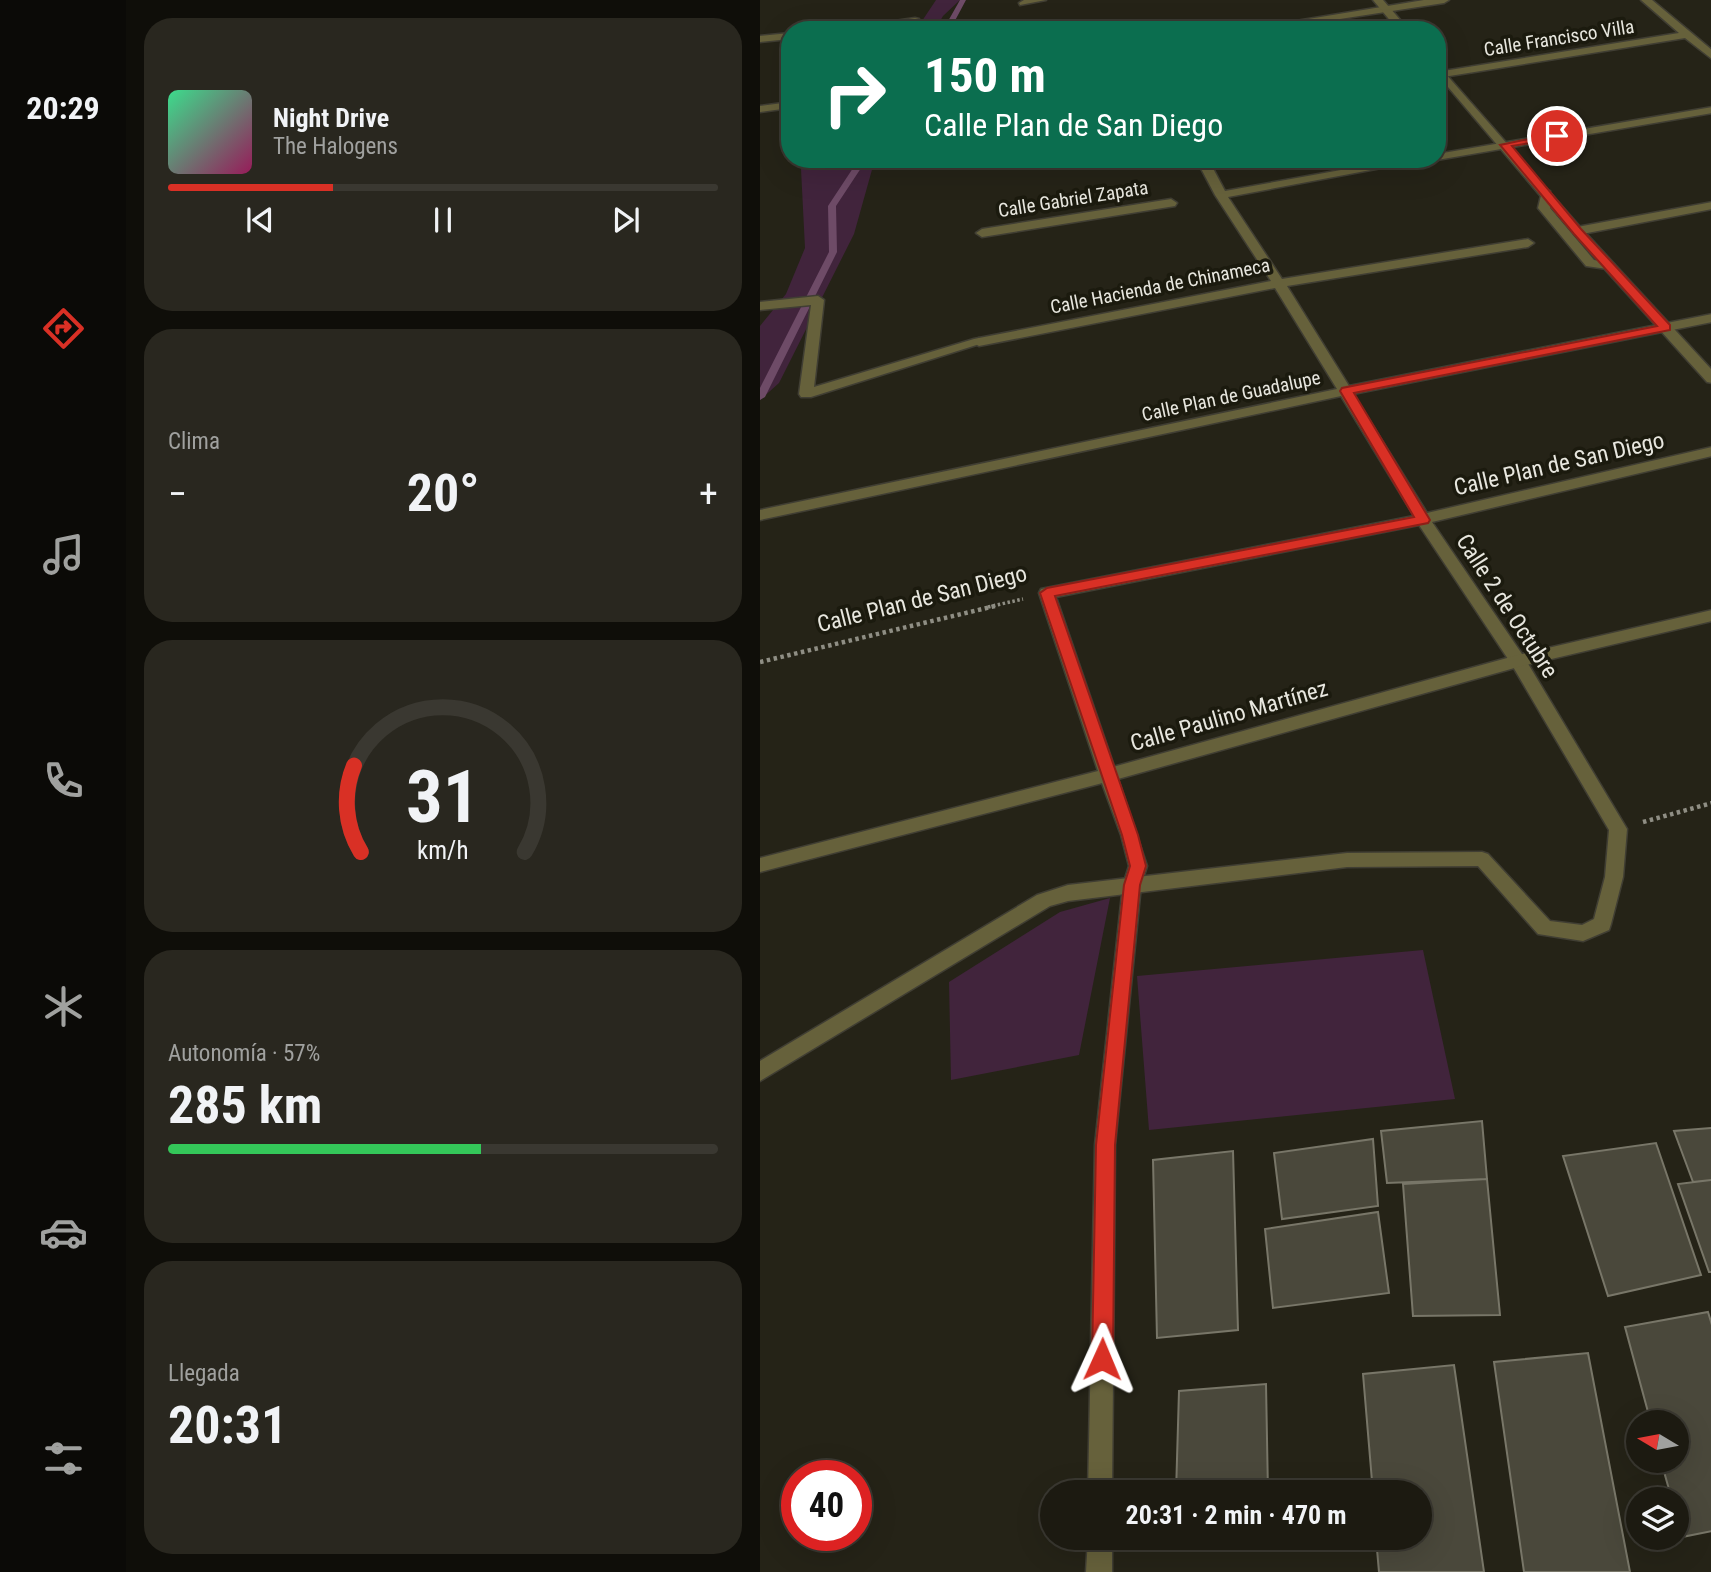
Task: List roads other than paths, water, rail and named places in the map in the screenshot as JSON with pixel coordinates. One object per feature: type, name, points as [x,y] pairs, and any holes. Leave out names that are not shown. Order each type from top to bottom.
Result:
[{"type":"street","points":[[1024,3],[1041,0]]},
{"type":"street","points":[[1293,21],[1382,4],[1444,0]]},
{"type":"street","points":[[1646,0],[1711,56]]},
{"type":"street","points":[[1382,4],[1396,21]]},
{"type":"street","name":"Calle Francisco Villa","points":[[1446,71],[1686,35]]},
{"type":"street","points":[[760,39],[781,37]]},
{"type":"street","points":[[1446,80],[1577,231],[1711,379]]},
{"type":"street","points":[[760,109],[781,106]]},
{"type":"street","points":[[1446,155],[1711,110]]},
{"type":"street","name":"Calle 2 de Octubre","points":[[1132,885],[1347,860],[1482,859],[1545,928],[1583,933],[1602,924],[1614,877],[1618,829],[1518,662],[1423,520],[1207,168]]},
{"type":"street","points":[[1221,195],[1372,168]]},
{"type":"street","points":[[1546,193],[1544,208],[1565,235],[1590,262],[1610,267]]},
{"type":"street","name":"Calle Gabriel Zapata","points":[[982,233],[1171,203]]},
{"type":"street","points":[[1577,231],[1711,205]]},
{"type":"street","name":"Calle Hacienda de Chinameca","points":[[760,306],[818,300],[806,394],[979,342],[1279,283],[1528,243]]},
{"type":"street","name":"Calle Plan de Guadalupe","points":[[760,515],[1346,391],[1711,318]]},
{"type":"street","name":"Calle Plan de San Diego","points":[[1108,775],[1047,593],[1423,520],[1711,451]]},
{"type":"street","name":"Calle Paulino Martínez","points":[[760,865],[1108,775],[1518,662],[1711,615]]},
{"type":"street","points":[[1100,1480],[1105,1145],[1132,885],[1138,866],[1130,835],[1108,775]]},
{"type":"street","points":[[760,1072],[1044,900],[1068,893],[1132,885]]},
{"type":"street","points":[[1099,1572],[1100,1550]]},
{"type":"waterway","points":[[951,21],[963,0]]},
{"type":"waterway","points":[[760,397],[833,252],[832,206],[857,168]]}]
